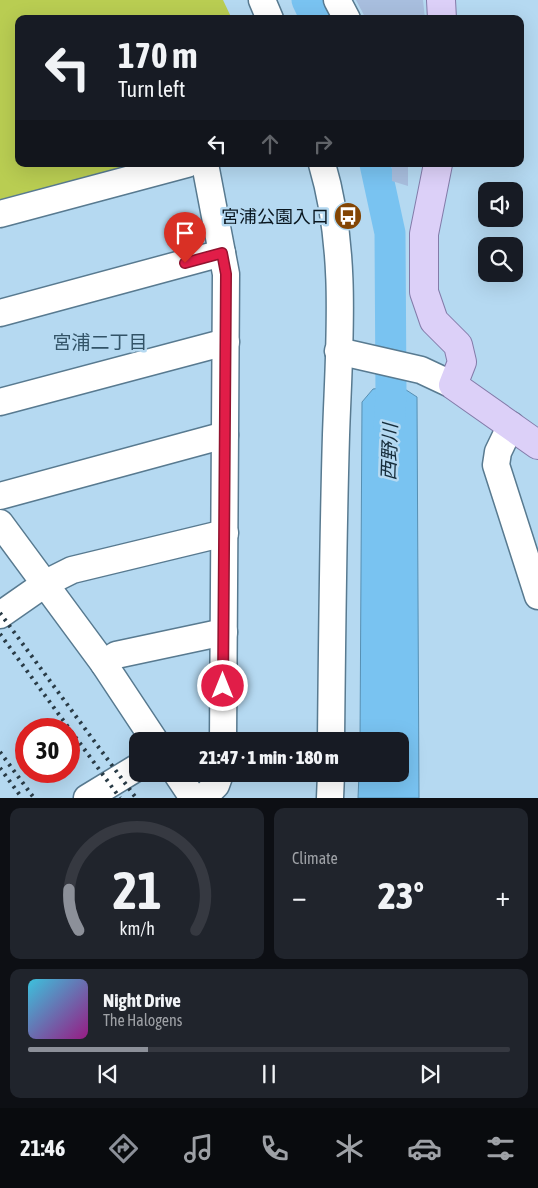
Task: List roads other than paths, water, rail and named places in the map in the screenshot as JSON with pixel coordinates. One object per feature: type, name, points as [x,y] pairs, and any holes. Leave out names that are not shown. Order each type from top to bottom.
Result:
[{"type":"main road","points":[[441,0],[442,15]]},
{"type":"main road","points":[[437,167],[424,234],[424,292],[434,321],[458,345],[462,362],[453,385],[538,445]]},
{"type":"street","points":[[262,0],[268,15]]},
{"type":"street","points":[[337,0],[345,15]]},
{"type":"street","points":[[0,214],[175,167]]},
{"type":"street","points":[[206,167],[226,274],[223,732]]},
{"type":"street","points":[[323,167],[330,190],[338,246],[340,307],[331,732]]},
{"type":"street","points":[[0,313],[222,253]]},
{"type":"street","points":[[0,402],[226,342]]},
{"type":"street","points":[[338,352],[422,370],[453,385]]},
{"type":"street","points":[[510,425],[498,452],[496,465],[538,596]]},
{"type":"street","points":[[0,496],[225,436]]},
{"type":"street","points":[[0,523],[104,664],[149,732]]},
{"type":"street","points":[[0,615],[46,583],[72,570],[224,533]]},
{"type":"street","points":[[104,664],[116,656],[224,632]]},
{"type":"street","points":[[88,798],[129,773]]},
{"type":"street","points":[[182,782],[193,798]]},
{"type":"street","points":[[203,798],[217,782]]},
{"type":"street","points":[[330,798],[331,782]]},
{"type":"water","points":[[400,386],[417,397],[419,798],[358,798],[359,782],[409,782],[409,732],[360,732],[362,402],[373,389]]},
{"type":"waterway","name":"西野川","points":[[307,0],[314,15]]},
{"type":"waterway","name":"西野川","points":[[376,167],[390,233],[391,395],[389,428]]},
{"type":"railway","points":[[0,613],[136,798]]},
{"type":"railway","points":[[0,634],[120,798]]},
{"type":"railway","points":[[0,752],[34,798]]},
{"type":"railway","points":[[0,768],[22,798]]},
{"type":"place","name":"宮浦公園入口","points":[[348,216]]},
{"type":"district","name":"宮浦二丁目","points":[[100,342]]}]
